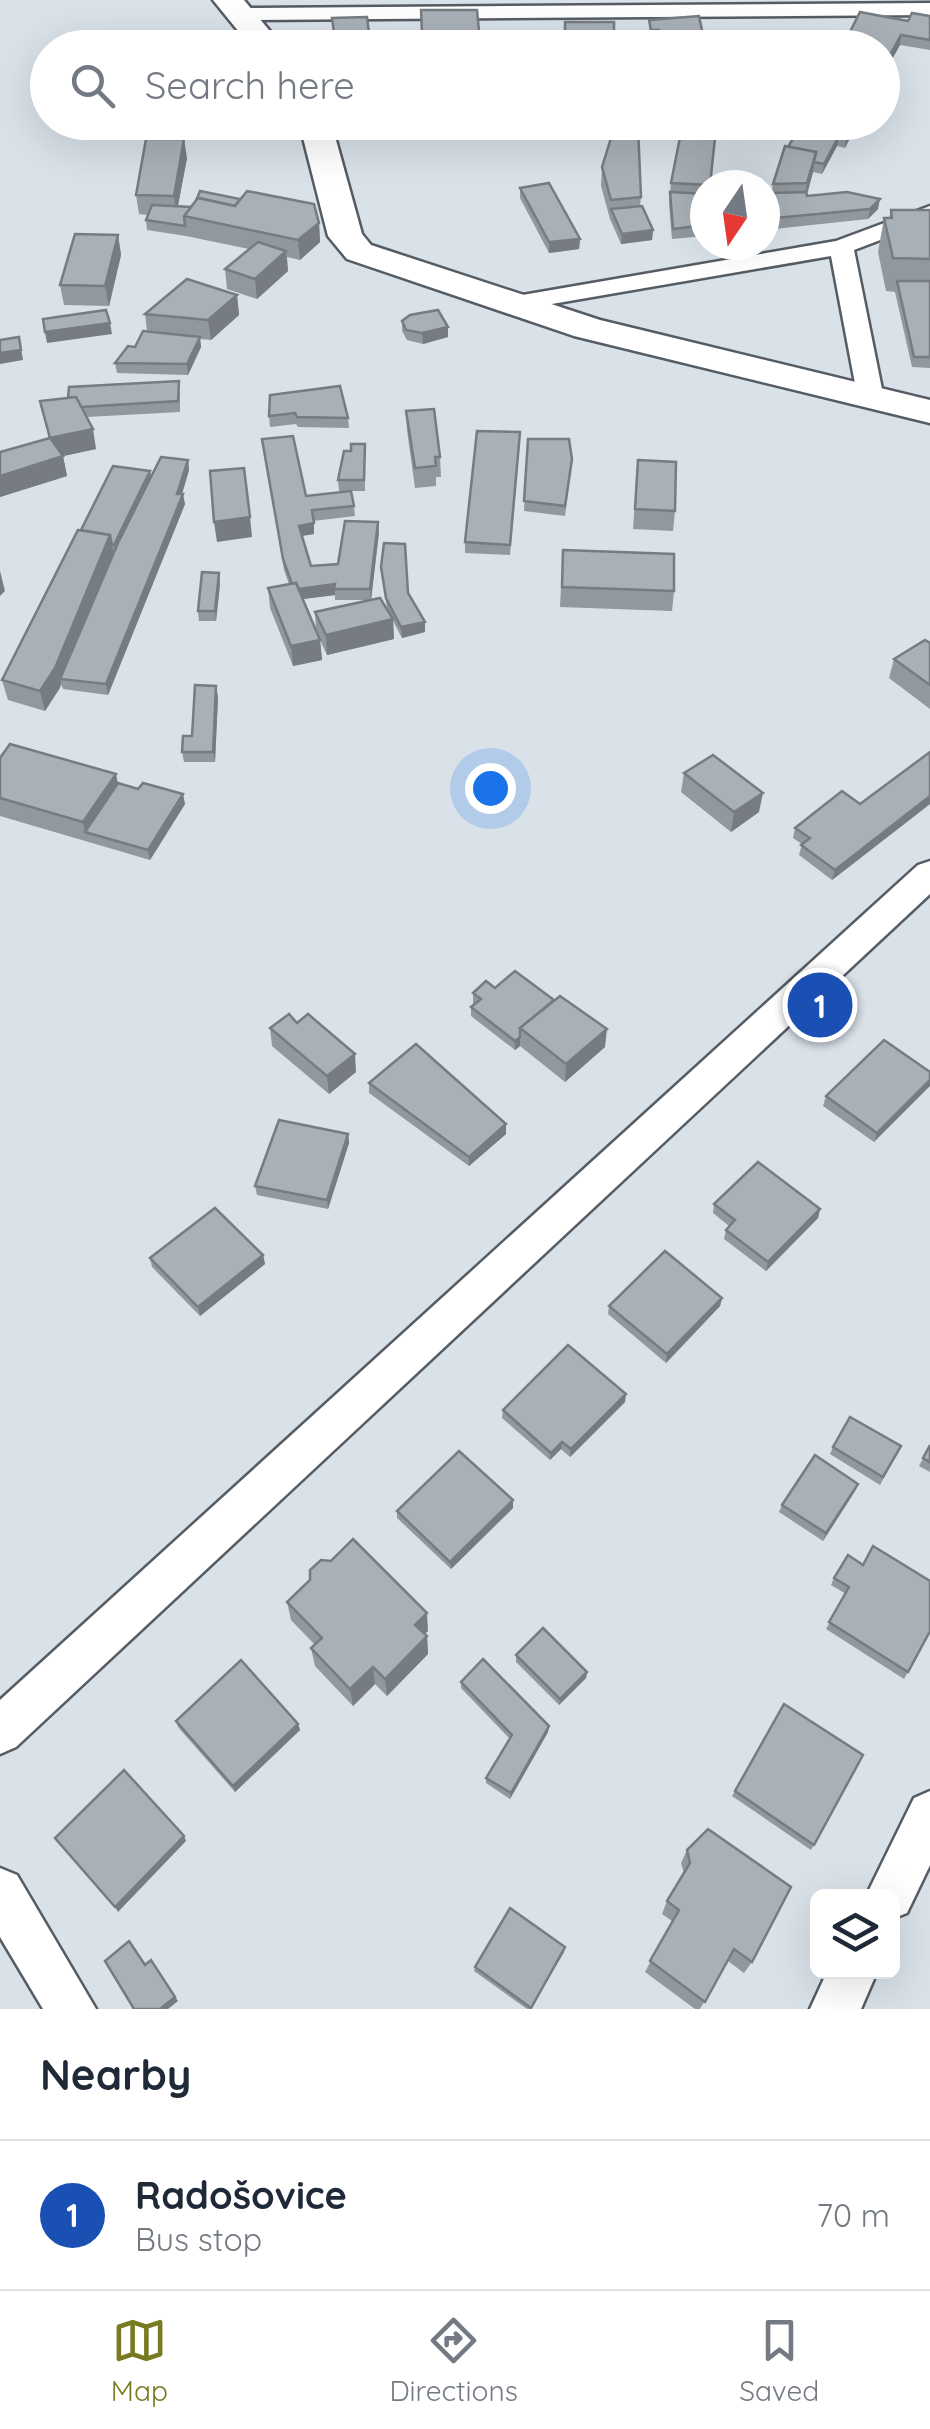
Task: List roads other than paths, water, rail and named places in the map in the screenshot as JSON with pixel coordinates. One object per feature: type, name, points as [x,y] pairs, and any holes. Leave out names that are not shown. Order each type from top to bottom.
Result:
[{"type":"street","points":[[235,7],[930,10]]},
{"type":"street","points":[[235,7],[254,30]]},
{"type":"street","points":[[320,140],[345,236],[359,252],[510,304],[665,349],[870,394],[930,412]]},
{"type":"street","points":[[510,304],[841,247],[930,213]]},
{"type":"street","points":[[841,247],[870,394]]},
{"type":"street","points":[[0,1731],[930,874]]},
{"type":"street","points":[[893,1889],[930,1814]]},
{"type":"street","points":[[0,1892],[71,2009]]},
{"type":"street","points":[[835,2009],[850,1979]]},
{"type":"place","name":"Radošovice","points":[[820,1005]]}]
